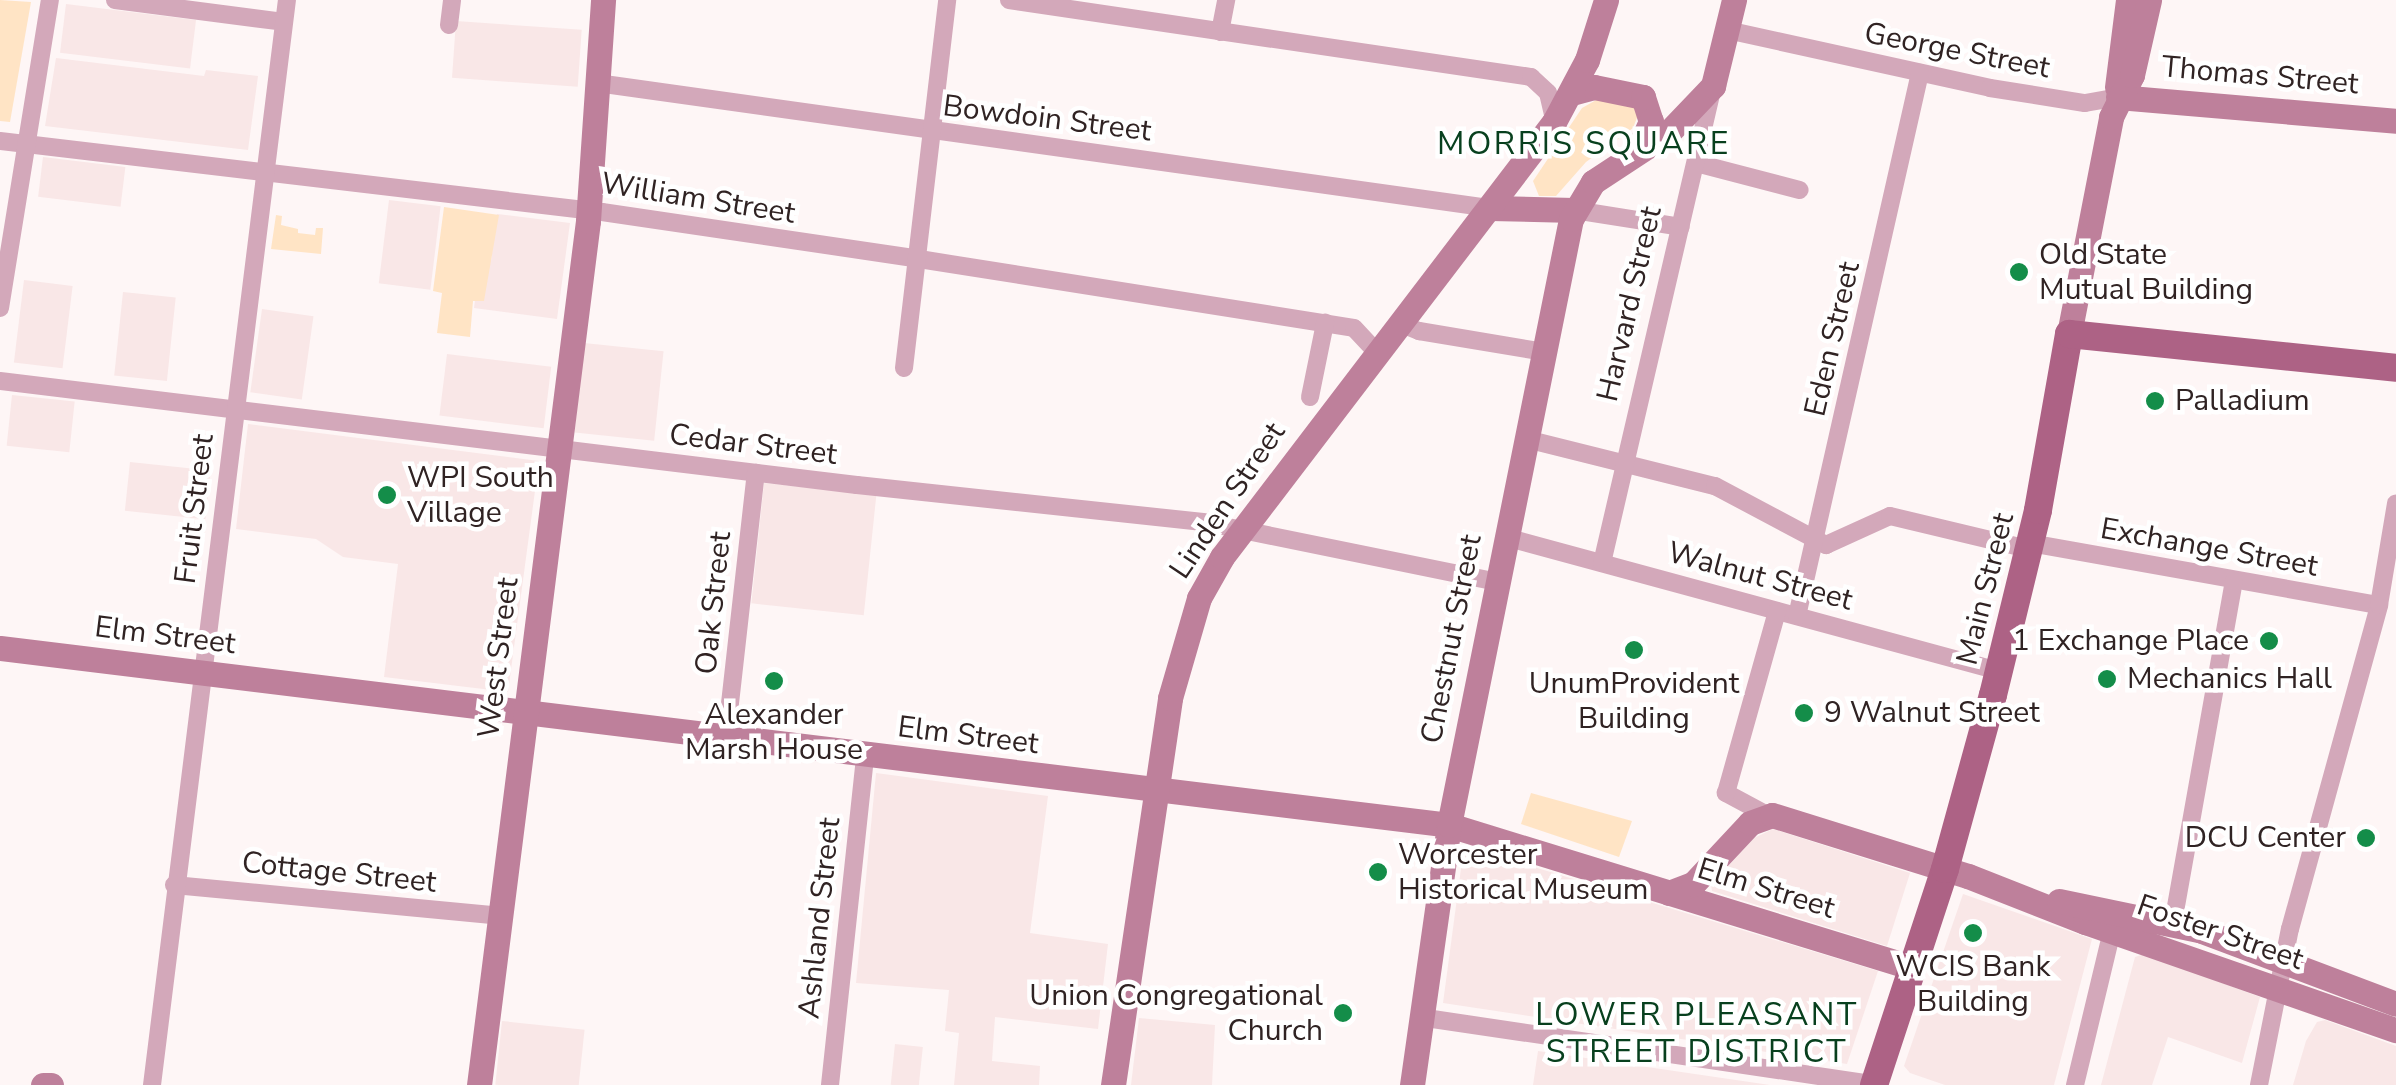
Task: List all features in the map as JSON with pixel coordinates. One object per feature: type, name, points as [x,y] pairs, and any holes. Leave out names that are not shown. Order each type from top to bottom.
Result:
[{"type":"main road","name":"West Street","points":[[479,1085],[589,210],[603,0]]},
{"type":"main road","name":"Linden Street","points":[[1113,1085],[1156,790],[1186,632],[1206,584],[1376,352],[1554,122],[1572,93],[1606,0]]},
{"type":"main road","name":"Harvard Street","points":[[1714,86],[1734,0]]},
{"type":"main road","name":"Main Street","points":[[1876,1084],[1946,869],[2000,671],[2029,546],[2118,98],[2116,72],[2128,0]]},
{"type":"main road","name":"Main Street","points":[[2118,98],[2132,75],[2149,0]]},
{"type":"main road","points":[[1490,208],[1563,206],[1684,119],[1714,86]]},
{"type":"main road","points":[[1572,93],[1594,87],[1643,97],[1651,121],[1638,150]]},
{"type":"main road","name":"Thomas Street","points":[[2118,98],[2396,120]]},
{"type":"main road","points":[[1520,168],[1521,196],[1563,206]]},
{"type":"main road","name":"Chestnut Street","points":[[1412,1085],[1449,825],[1544,352],[1563,206]]},
{"type":"main road","points":[[2070,334],[2396,368]]},
{"type":"main road","name":"Elm Street","points":[[0,648],[865,757],[1449,825],[1912,968]]},
{"type":"main road","points":[[1669,893],[1694,884],[1750,823],[1767,814]]},
{"type":"main road","name":"Foster Street","points":[[1767,814],[1946,869],[2112,931],[2396,1004]]},
{"type":"main road","name":"Foster Street","points":[[2024,896],[2173,923],[2396,1030]]},
{"type":"main road","points":[[43,1085],[51,1085]]},
{"type":"street","points":[[0,308],[50,0]]},
{"type":"street","points":[[115,0],[284,22]]},
{"type":"street","name":"Fruit Street","points":[[152,1085],[287,0]]},
{"type":"street","points":[[448,25],[452,0]]},
{"type":"street","points":[[904,368],[948,0]]},
{"type":"street","points":[[1009,0],[1531,77],[1548,93],[1554,122]]},
{"type":"street","points":[[1220,32],[1226,0]]},
{"type":"street","name":"George Street","points":[[1728,30],[1920,73],[2085,103],[2118,98]]},
{"type":"street","name":"Eden Street","points":[[1796,616],[1920,73]]},
{"type":"street","name":"Bowdoin Street","points":[[597,83],[1490,208]]},
{"type":"street","name":"Harvard Street","points":[[1602,564],[1714,86]]},
{"type":"street","name":"William Street","points":[[0,141],[589,210],[919,259],[1354,328],[1376,352]]},
{"type":"street","points":[[1696,162],[1800,190]]},
{"type":"street","points":[[1563,206],[1682,227]]},
{"type":"street","points":[[1310,397],[1324,323]]},
{"type":"street","points":[[1399,323],[1419,332],[1544,352]]},
{"type":"street","name":"Cedar Street","points":[[0,381],[1242,530],[1497,582]]},
{"type":"street","points":[[1526,439],[1714,486],[1816,540]]},
{"type":"street","name":"Oak Street","points":[[726,739],[756,473]]},
{"type":"street","points":[[2259,1085],[2283,974],[2379,605],[2396,503]]},
{"type":"street","name":"Exchange Street","points":[[1816,540],[1826,545],[1890,516],[2029,546],[2379,605]]},
{"type":"street","name":"Walnut Street","points":[[1505,537],[2000,671]]},
{"type":"street","points":[[2173,923],[2234,581]]},
{"type":"street","points":[[1767,814],[1726,794],[1777,611]]},
{"type":"street","name":"Ashland Street","points":[[830,1085],[865,757]]},
{"type":"street","name":"Cottage Street","points":[[174,885],[500,916]]},
{"type":"street","points":[[2075,1085],[2112,931]]},
{"type":"street","points":[[1419,1017],[1876,1084]]},
{"type":"shaded area","points":[[0,0],[31,2],[10,122],[0,121]]},
{"type":"shaded area","points":[[66,4],[196,20],[190,69],[60,53]]},
{"type":"shaded area","points":[[456,21],[582,30],[578,87],[452,78]]},
{"type":"shaded area","points":[[56,58],[204,76],[206,70],[258,76],[248,150],[45,126]]},
{"type":"shaded area","points":[[1598,99],[1633,105],[1638,115],[1633,128],[1586,162],[1556,196],[1539,196],[1533,181],[1582,108]]},
{"type":"shaded area","points":[[43,157],[125,167],[121,207],[38,197]]},
{"type":"shaded area","points":[[389,200],[441,206],[430,290],[379,283]]},
{"type":"shaded area","points":[[444,207],[499,215],[484,301],[473,301],[470,337],[437,333],[442,293],[433,291]]},
{"type":"shaded area","points":[[497,214],[570,223],[557,319],[474,308],[480,260],[491,261]]},
{"type":"shaded area","points":[[276,215],[282,216],[281,225],[298,229],[298,233],[315,235],[316,228],[323,228],[321,254],[271,249]]},
{"type":"shaded area","points":[[24,280],[73,286],[63,368],[14,362]]},
{"type":"shaded area","points":[[123,292],[176,298],[167,381],[114,376]]},
{"type":"shaded area","points":[[262,309],[313,316],[302,399],[250,392]]},
{"type":"shaded area","name":"WPI South Village","points":[[584,343],[664,351],[654,441],[575,433]]},
{"type":"shaded area","points":[[447,354],[551,367],[544,428],[439,416]]},
{"type":"shaded area","points":[[12,395],[75,402],[69,452],[7,446]]},
{"type":"shaded area","name":"WPI South Village","points":[[248,424],[539,461],[508,692],[384,677],[398,564],[343,557],[316,539],[236,529]]},
{"type":"shaded area","points":[[130,462],[211,470],[205,519],[125,511]]},
{"type":"shaded area","points":[[764,483],[876,495],[864,615],[751,603]]},
{"type":"shaded area","points":[[876,773],[1048,796],[1030,933],[1108,944],[1098,1029],[995,1017],[992,1061],[1040,1066],[1039,1085],[954,1085],[959,1033],[945,1031],[949,990],[856,983]]},
{"type":"shaded area","points":[[1531,793],[1632,821],[1619,857],[1521,824]]},
{"type":"shaded area","points":[[1773,829],[1910,873],[1887,946],[1712,891],[1711,885],[1754,838]]},
{"type":"shaded area","points":[[1464,846],[1878,971],[1847,1064],[1443,1003]]},
{"type":"shaded area","points":[[1963,894],[2092,939],[2054,1085],[1945,1085],[1910,1073],[1904,1066]]},
{"type":"shaded area","points":[[2144,954],[2260,997],[2242,1063],[2168,1037],[2152,1085],[2101,1085],[2135,957]]},
{"type":"shaded area","points":[[1139,1018],[1215,1025],[1212,1085],[1131,1085]]},
{"type":"shaded area","points":[[2325,1020],[2396,1046],[2396,1085],[2293,1085],[2306,1041],[2317,1022]]},
{"type":"shaded area","points":[[502,1021],[585,1030],[579,1085],[495,1085]]},
{"type":"shaded area","points":[[895,1044],[923,1047],[919,1085],[891,1085]]},
{"type":"shaded area","points":[[1538,1051],[1770,1085],[1533,1085]]},
{"type":"place","name":"Old State Mutual Building","points":[[2019,272]]},
{"type":"place","name":"Palladium","points":[[2155,401]]},
{"type":"place","name":"WPI South Village","points":[[387,495]]},
{"type":"place","name":"1 Exchange Place","points":[[2269,641]]},
{"type":"place","name":"UnumProvident Building","points":[[1634,650]]},
{"type":"place","name":"Mechanics Hall","points":[[2107,679]]},
{"type":"place","name":"Alexander Marsh House","points":[[774,681]]},
{"type":"place","name":"9 Walnut Street","points":[[1804,713]]},
{"type":"place","name":"DCU Center","points":[[2366,838]]},
{"type":"place","name":"Worcester Historical Museum","points":[[1378,872]]},
{"type":"place","name":"WCIS Bank Building","points":[[1973,933]]},
{"type":"place","name":"Union Congregational Church","points":[[1343,1013]]},
{"type":"district","name":"MORRIS SQUARE","points":[[1584,144]]},
{"type":"district","name":"LOWER PLEASANT STREET DISTRICT","points":[[1697,1034]]}]
